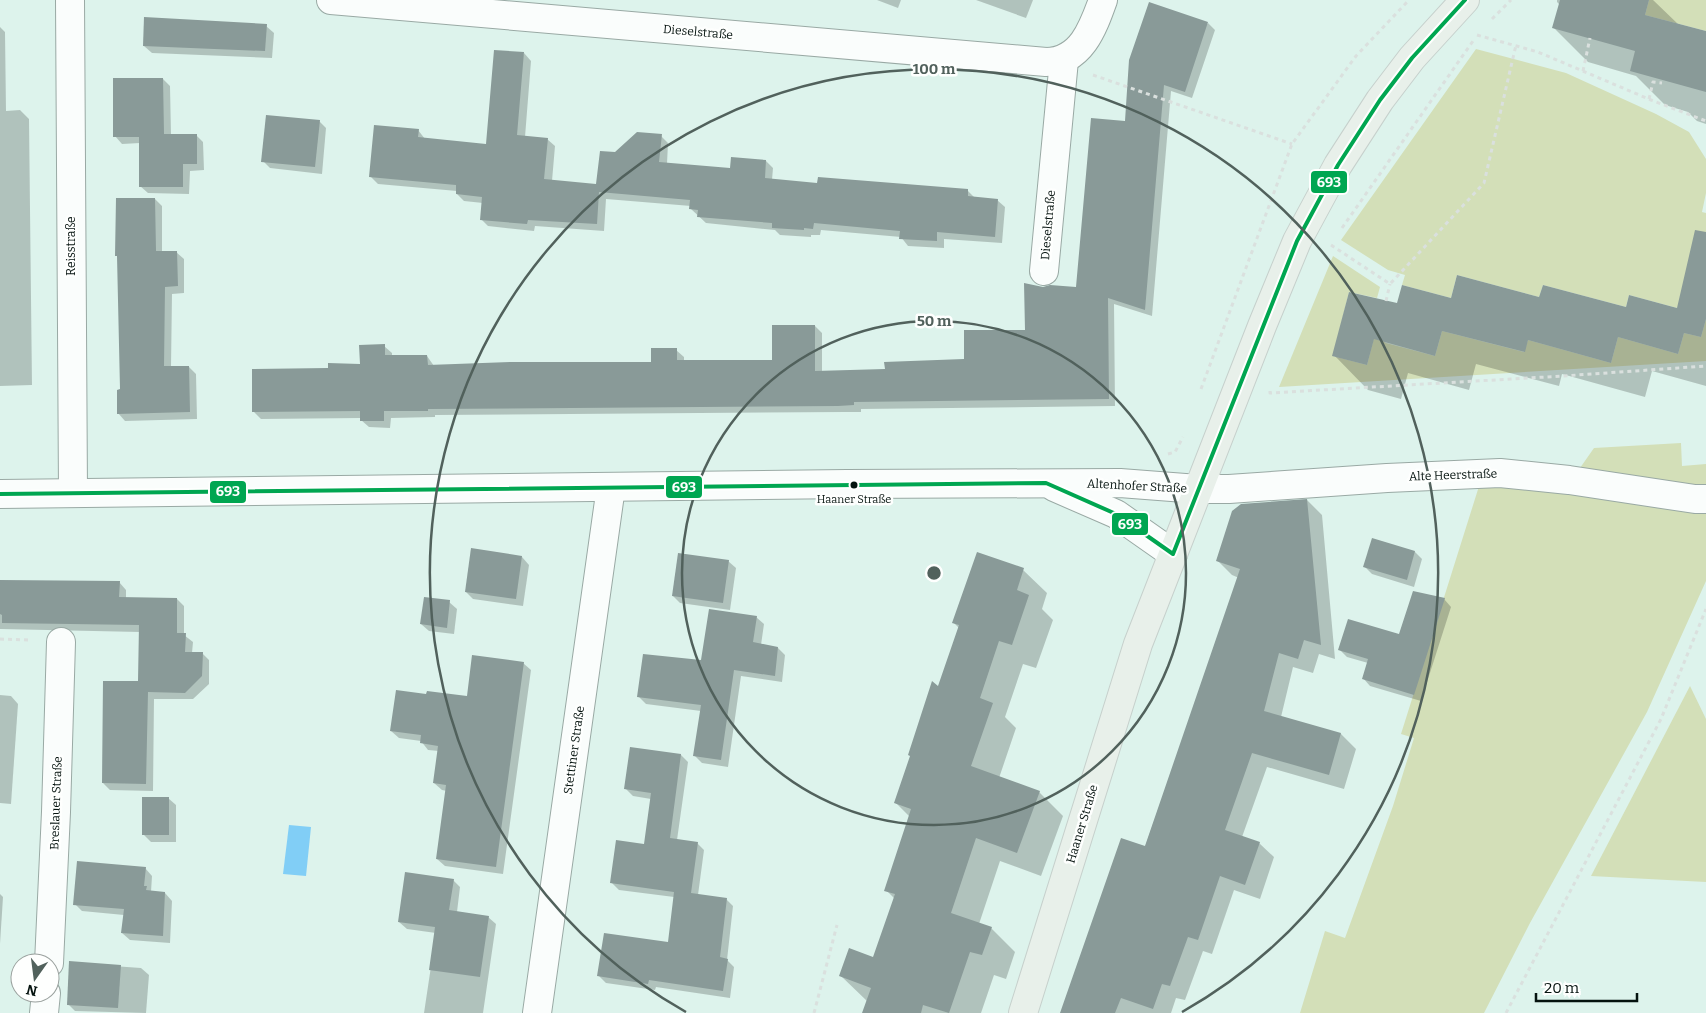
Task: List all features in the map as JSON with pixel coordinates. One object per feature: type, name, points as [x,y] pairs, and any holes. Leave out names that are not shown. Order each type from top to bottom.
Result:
[{"type":"main road","name":"Haaner Straße","points":[[1023,1013],[1138,644],[1297,241],[1338,165],[1380,100],[1412,58],[1466,0]]},
{"type":"street","name":"Reisstraße","points":[[70,0],[73,493]]},
{"type":"street","name":"Dieselstraße","points":[[332,0],[1028,61],[1055,62],[1064,60],[1044,271]]},
{"type":"street","points":[[1064,60],[1084,42],[1094,24],[1103,0]]},
{"type":"street","name":"Alte Heerstraße","points":[[1198,490],[1500,473],[1569,480],[1695,499],[1706,499]]},
{"type":"street","name":"Altenhofer Straße","points":[[0,494],[1046,483],[1120,483],[1198,490]]},
{"type":"street","name":"Altenhofer Straße","points":[[1046,483],[1116,514],[1173,554]]},
{"type":"street","name":"Stettiner Straße","points":[[537,1013],[611,487]]},
{"type":"street","name":"Breslauer Straße","points":[[49,953],[61,642]]},
{"type":"path","points":[[1486,25],[1511,0]]},
{"type":"path","points":[[1342,228],[1481,30]]},
{"type":"path","points":[[1477,36],[1538,52],[1706,121]]},
{"type":"path","points":[[1583,71],[1590,38]]},
{"type":"path","points":[[1386,301],[1390,284],[1484,183],[1516,45]]},
{"type":"path","points":[[1064,60],[1100,78],[1292,144]]},
{"type":"path","points":[[1649,99],[1653,82],[1662,84]]},
{"type":"path","points":[[1328,252],[1331,244],[1390,284]]},
{"type":"path","points":[[1273,384],[1270,393],[1706,366],[1706,371]]},
{"type":"path","points":[[1506,1013],[1661,719],[1706,609]]},
{"type":"path","points":[[814,1013],[837,925]]},
{"type":"green space","points":[[1649,0],[1706,0],[1706,31],[1645,15]]},
{"type":"green space","points":[[1476,49],[1566,73],[1656,114],[1689,132],[1706,159],[1706,193],[1702,212],[1706,213],[1706,263],[1677,308],[1629,295],[1626,307],[1543,285],[1539,297],[1457,275],[1451,298],[1402,285],[1405,275],[1388,270],[1341,240]]},
{"type":"green space","points":[[1333,256],[1380,287],[1377,298],[1349,292],[1333,356],[1367,365],[1375,334],[1386,343],[1435,356],[1442,331],[1524,352],[1528,340],[1611,363],[1618,337],[1678,354],[1684,333],[1701,337],[1706,319],[1706,361],[1279,387]]},
{"type":"green space","points":[[1681,443],[1682,466],[1706,464],[1706,484],[1693,486],[1580,468],[1594,448]]},
{"type":"green space","points":[[1480,483],[1706,510],[1706,581],[1647,712],[1530,923],[1484,1013],[1300,1013],[1325,931],[1345,938],[1393,806],[1414,738],[1401,734]]},
{"type":"green space","points":[[1690,686],[1706,719],[1706,882],[1591,876]]},
{"type":"water","points":[[289,825],[311,827],[306,876],[283,874]]},
{"type":"building","points":[[1560,0],[1649,0],[1645,15],[1706,31],[1706,92],[1630,71],[1635,51],[1552,28]]},
{"type":"building","points":[[1149,2],[1208,22],[1185,92],[1164,85],[1145,310],[1108,298],[1109,399],[854,402],[854,405],[838,406],[428,409],[428,411],[384,411],[384,421],[360,421],[360,411],[252,412],[252,369],[328,368],[328,363],[360,364],[359,345],[385,344],[385,355],[427,355],[428,365],[511,362],[651,362],[651,348],[677,348],[677,360],[772,360],[772,325],[815,325],[815,371],[885,369],[884,362],[964,359],[964,330],[1025,330],[1024,283],[1043,287],[1050,285],[1076,287],[1091,118],[1125,121],[1129,60]]},
{"type":"building","points":[[144,17],[267,24],[265,51],[143,46]]},
{"type":"building","points":[[494,50],[524,52],[517,135],[548,138],[544,179],[596,184],[600,151],[615,152],[637,132],[662,134],[659,162],[730,168],[731,157],[766,160],[765,178],[817,183],[818,177],[968,189],[968,196],[998,199],[995,237],[937,232],[937,241],[899,239],[900,231],[814,223],[813,229],[772,228],[772,223],[697,217],[698,210],[689,209],[690,200],[599,192],[597,224],[528,220],[527,224],[480,220],[482,197],[456,194],[456,185],[369,177],[374,125],[419,129],[418,137],[486,144]]},
{"type":"building","points":[[113,78],[163,78],[164,134],[197,134],[197,164],[183,164],[183,187],[139,187],[139,137],[113,137]]},
{"type":"building","points":[[266,115],[320,120],[315,167],[261,162]]},
{"type":"building","points":[[116,198],[155,198],[156,251],[177,251],[178,286],[165,287],[164,366],[189,366],[190,412],[117,414],[117,390],[120,389],[117,256],[115,256]]},
{"type":"building","points":[[1695,230],[1706,232],[1706,319],[1701,337],[1684,333],[1678,354],[1618,337],[1611,363],[1528,340],[1525,352],[1442,331],[1435,356],[1374,339],[1367,365],[1332,356],[1349,292],[1397,303],[1402,285],[1451,298],[1457,275],[1539,297],[1543,285],[1626,307],[1629,295],[1677,308]]},
{"type":"building","points":[[1307,499],[1321,645],[1304,640],[1298,659],[1279,653],[1264,711],[1341,733],[1329,775],[1252,753],[1225,830],[1260,842],[1245,885],[1220,876],[1198,940],[1188,937],[1170,986],[1162,984],[1153,1009],[1121,998],[1115,1013],[1060,1013],[1121,838],[1145,846],[1240,569],[1216,561],[1232,511],[1241,504]]},
{"type":"building","points":[[1372,538],[1415,551],[1407,580],[1363,567]]},
{"type":"building","points":[[471,548],[522,556],[516,599],[465,592]]},
{"type":"building","points":[[977,552],[1024,568],[1017,590],[1029,595],[1012,645],[999,641],[980,698],[993,703],[971,766],[1040,791],[1017,853],[976,838],[951,913],[992,927],[982,955],[970,952],[949,1013],[923,1005],[921,1013],[862,1013],[871,988],[839,976],[849,948],[873,957],[895,894],[884,891],[911,809],[894,803],[932,681],[938,686],[959,625],[952,623]]},
{"type":"building","points":[[678,553],[729,560],[723,603],[672,596]]},
{"type":"building","points":[[0,580],[120,581],[119,597],[177,598],[177,633],[186,633],[185,652],[203,652],[202,676],[185,693],[148,692],[146,784],[102,783],[103,681],[138,681],[139,625],[2,623],[2,615],[0,614]]},
{"type":"building","points":[[1413,591],[1445,598],[1414,695],[1362,679],[1368,659],[1338,650],[1348,619],[1399,634]]},
{"type":"building","points":[[424,597],[450,600],[447,628],[420,624]]},
{"type":"building","points":[[709,609],[757,616],[753,642],[778,647],[775,676],[734,670],[721,760],[693,756],[701,705],[637,697],[643,654],[701,660]]},
{"type":"building","points":[[472,655],[524,662],[496,867],[436,859],[446,785],[433,783],[438,746],[420,743],[421,735],[390,731],[396,690],[426,694],[427,691],[467,696]]},
{"type":"building","points":[[630,747],[681,754],[670,838],[698,842],[691,893],[727,898],[720,957],[728,959],[723,991],[649,980],[648,984],[597,976],[604,933],[668,942],[674,892],[610,883],[616,840],[644,844],[651,793],[624,789]]},
{"type":"building","points":[[142,797],[169,797],[169,835],[142,835]]},
{"type":"building","points":[[77,861],[146,867],[144,886],[147,886],[146,890],[165,892],[163,936],[121,933],[124,909],[73,905]]},
{"type":"building","points":[[405,872],[454,879],[449,910],[489,916],[480,977],[429,970],[435,927],[398,922]]},
{"type":"building","points":[[69,961],[121,965],[118,1008],[67,1005]]},
{"type":"transit line","name":"693","points":[[0,494],[1046,483],[1116,514],[1173,554],[1297,241],[1338,165],[1380,100],[1412,58],[1465,0]]},
{"type":"place","name":"Haaner Straße","points":[[854,485]]}]
